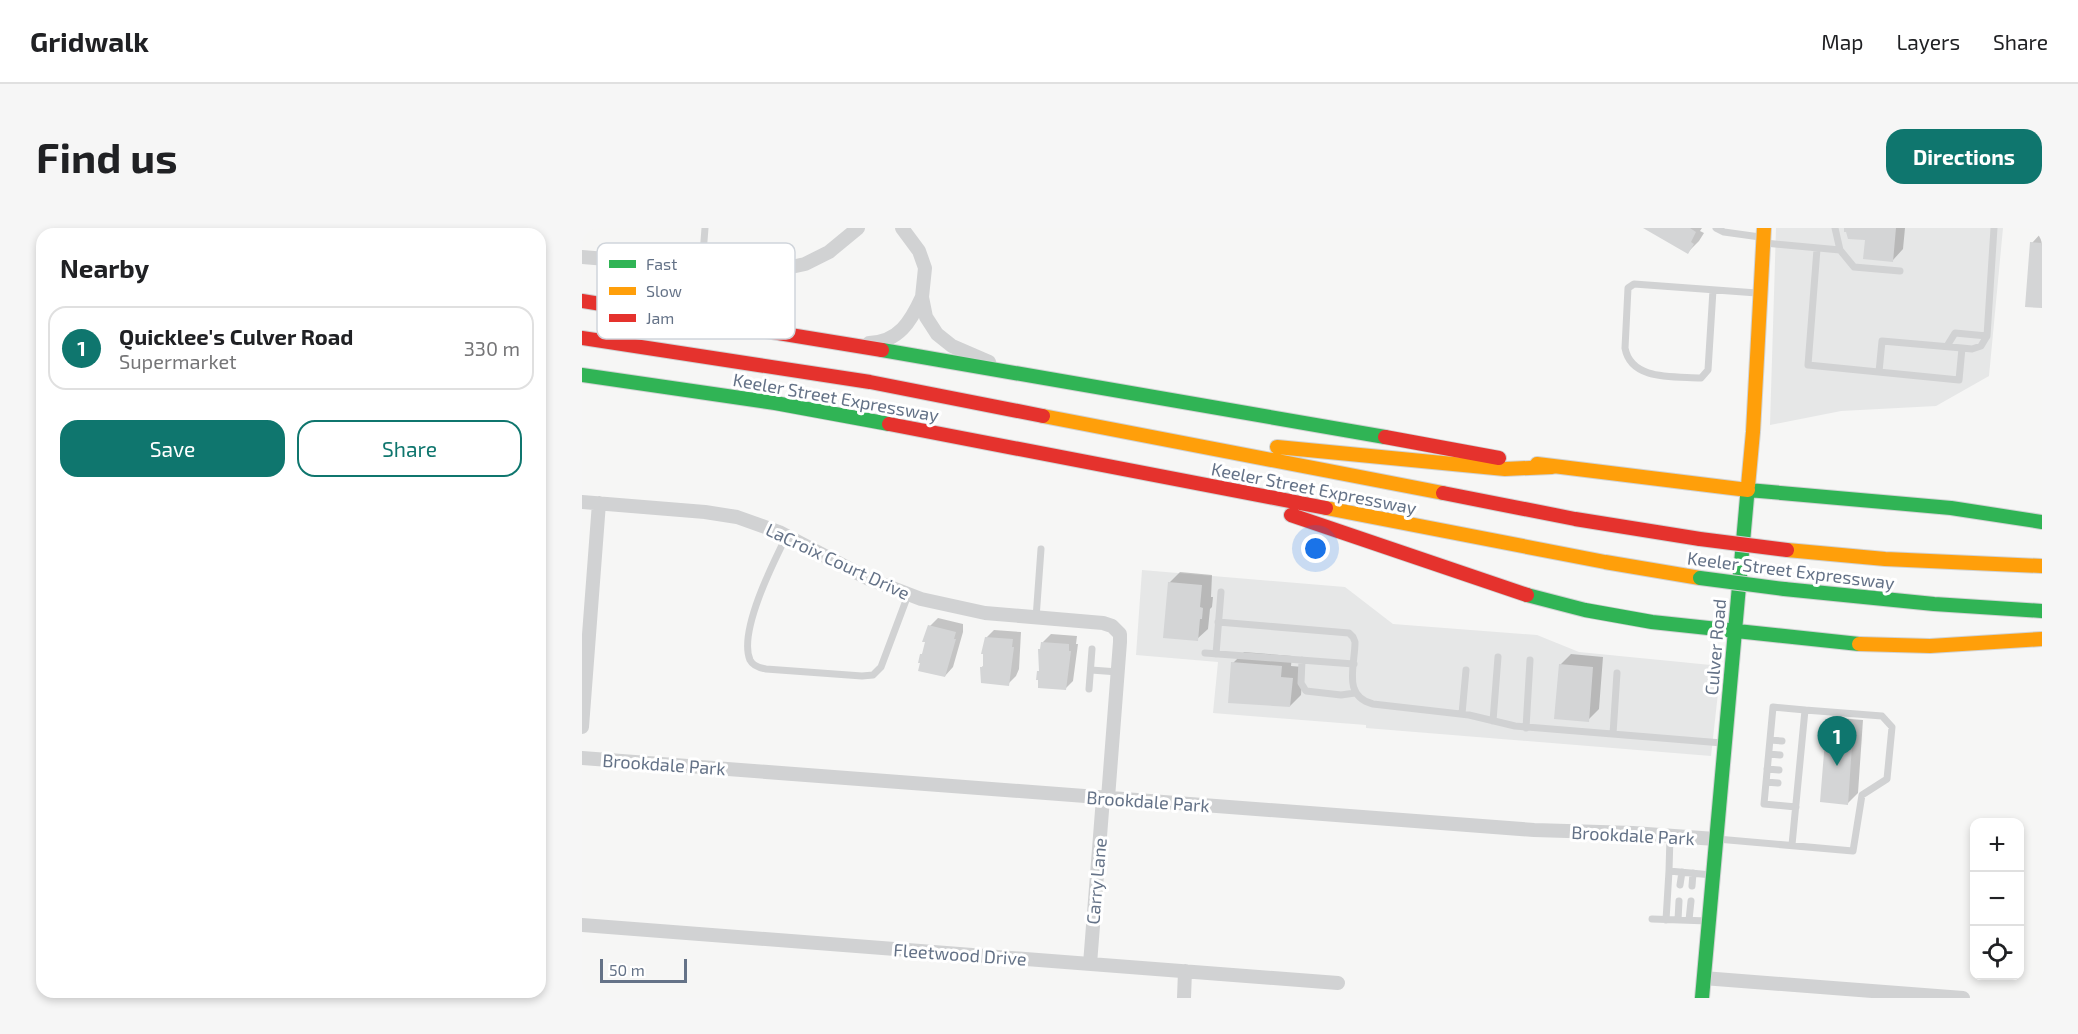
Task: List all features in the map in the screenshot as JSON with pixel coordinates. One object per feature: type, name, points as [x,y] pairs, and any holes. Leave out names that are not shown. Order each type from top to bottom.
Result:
[{"type":"main road","name":"Culver Road","points":[[1702,998],[1754,424],[1764,236]]},
{"type":"main road","points":[[582,301],[597,303]]},
{"type":"main road","points":[[795,335],[1552,466],[1748,490],[1951,508],[2042,522]]},
{"type":"main road","name":"Keeler Street Expressway","points":[[582,338],[828,375],[1564,517],[1700,539],[1787,550],[1916,561],[2042,566]]},
{"type":"main road","name":"Keeler Street Expressway","points":[[582,375],[817,411],[1605,562],[1700,578],[1934,604],[2042,611]]},
{"type":"main road","points":[[1056,418],[1296,449],[1505,469],[1552,466]]},
{"type":"main road","points":[[1149,474],[1343,532],[1463,575],[1546,600],[1611,616],[1735,632],[1884,646],[1953,645],[2042,639]]},
{"type":"street","points":[[795,266],[830,252],[858,228]]},
{"type":"street","points":[[903,228],[919,251],[925,268],[922,297],[926,317],[937,334],[952,346],[1010,372]]},
{"type":"street","points":[[582,257],[597,258]]},
{"type":"street","points":[[843,343],[881,342],[896,334],[910,321],[922,297]]},
{"type":"street","name":"LaCroix Court Drive","points":[[582,502],[729,515],[787,535],[847,569],[908,595],[961,609],[1103,623],[1118,630],[1120,638],[1118,672]]},
{"type":"street","points":[[582,727],[599,503]]},
{"type":"street","name":"Carry Lane","points":[[1089,964],[1118,672]]},
{"type":"street","name":"Brookdale Park","points":[[582,758],[1552,831],[1715,839]]},
{"type":"street","name":"Fleetwood Drive","points":[[582,926],[1338,983]]},
{"type":"street","points":[[1184,998],[1185,971]]},
{"type":"street","points":[[1703,978],[1962,998]]},
{"type":"lane","points":[[704,243],[705,228]]},
{"type":"lane","points":[[1716,228],[1764,236],[1817,249],[1840,250]]},
{"type":"lane","points":[[1835,228],[1840,250],[1854,267],[1899,271]]},
{"type":"lane","points":[[1879,372],[1881,341],[1972,349],[1981,346],[1987,336],[1994,228]]},
{"type":"lane","points":[[1817,249],[1808,365],[1959,380],[1962,348]]},
{"type":"lane","points":[[1713,290],[1708,370],[1701,378],[1650,375],[1638,369],[1626,357],[1624,348],[1629,288],[1634,284],[1713,290],[1760,294]]},
{"type":"lane","points":[[1947,346],[1955,333],[1987,336]]},
{"type":"lane","points":[[787,535],[764,583],[752,618],[749,652],[750,660],[754,665],[766,669],[873,675],[882,663],[908,595]]},
{"type":"lane","points":[[1036,618],[1041,549]]},
{"type":"lane","points":[[1216,654],[1221,592]]},
{"type":"lane","points":[[1218,622],[1346,632],[1352,635],[1355,693],[1361,700],[1373,704],[1462,714],[1526,728],[1725,744]]},
{"type":"lane","points":[[1089,689],[1092,649]]},
{"type":"lane","points":[[1205,653],[1354,664]]},
{"type":"lane","points":[[1493,721],[1498,657]]},
{"type":"lane","points":[[1302,660],[1301,683],[1306,691],[1341,695],[1355,693]]},
{"type":"lane","points":[[1526,728],[1530,660]]},
{"type":"lane","points":[[1091,670],[1118,672]]},
{"type":"lane","points":[[1462,714],[1466,670]]},
{"type":"lane","points":[[1613,734],[1617,673]]},
{"type":"lane","points":[[1715,839],[1853,851],[1862,795],[1887,778],[1892,727],[1882,716],[1773,707],[1764,804],[1796,807]]},
{"type":"lane","points":[[1792,845],[1798,742],[1805,710]]},
{"type":"lane","points":[[1770,740],[1782,741]]},
{"type":"lane","points":[[1768,754],[1780,755]]},
{"type":"lane","points":[[1767,769],[1779,770]]},
{"type":"lane","points":[[1766,782],[1778,783]]},
{"type":"lane","points":[[1666,920],[1670,836]]},
{"type":"lane","points":[[1669,871],[1712,875]]},
{"type":"lane","points":[[1680,885],[1682,872]]},
{"type":"lane","points":[[1692,886],[1693,873]]},
{"type":"lane","points":[[1678,920],[1679,901]]},
{"type":"lane","points":[[1689,920],[1691,901]]},
{"type":"lane","points":[[1652,919],[1708,921]]},
{"type":"shaded area","points":[[1776,228],[2003,228],[1989,376],[1936,406],[1841,411],[1770,425]]},
{"type":"shaded area","points":[[1142,570],[1345,587],[1393,624],[1537,635],[1579,652],[1721,666],[1711,756],[1213,713],[1218,662],[1136,655]]},
{"type":"building","points":[[1643,228],[1690,228],[1696,232],[1691,242],[1694,244],[1688,254]]},
{"type":"building","points":[[1844,228],[1896,228],[1893,262],[1863,259],[1865,240],[1848,239]]},
{"type":"building","points":[[2030,242],[2042,243],[2042,308],[2025,307]]},
{"type":"building","points":[[1168,582],[1202,585],[1200,607],[1203,608],[1198,641],[1163,638]]},
{"type":"building","points":[[928,625],[956,632],[945,677],[918,671],[920,654],[922,654],[925,642],[922,642]]},
{"type":"building","points":[[985,637],[1013,639],[1009,686],[981,683],[980,667],[983,667],[983,654],[981,654]]},
{"type":"building","points":[[1041,642],[1069,644],[1069,651],[1071,651],[1066,690],[1038,688],[1038,680],[1036,680],[1037,671],[1039,671],[1038,649],[1040,649]]},
{"type":"building","points":[[1231,662],[1282,666],[1281,677],[1293,678],[1290,707],[1228,703]]},
{"type":"building","points":[[1559,664],[1593,667],[1589,722],[1554,719]]},
{"type":"building","points":[[1826,728],[1853,730],[1848,805],[1820,802]]},
{"type":"traffic: fast","points":[[882,350],[1385,437]]},
{"type":"traffic: fast","points":[[582,375],[775,403],[889,424]]},
{"type":"traffic: fast","points":[[1702,998],[1748,486]]},
{"type":"traffic: fast","points":[[1748,490],[1951,508],[2042,522]]},
{"type":"traffic: fast","points":[[1700,578],[1784,589]]},
{"type":"traffic: fast","points":[[1784,589],[1934,604],[2042,611]]},
{"type":"traffic: fast","points":[[1527,595],[1585,610],[1652,622],[1859,644]]},
{"type":"traffic: slow","points":[[1748,486],[1764,228]]},
{"type":"traffic: slow","points":[[1043,416],[1443,493]]},
{"type":"traffic: slow","points":[[1277,447],[1505,469],[1552,467]]},
{"type":"traffic: slow","points":[[1537,464],[1748,490]]},
{"type":"traffic: slow","points":[[1326,508],[1700,578]]},
{"type":"traffic: slow","points":[[1787,550],[1885,559],[2042,566]]},
{"type":"traffic: slow","points":[[1859,644],[1930,646],[2042,639]]},
{"type":"traffic: jam","points":[[582,301],[597,303]]},
{"type":"traffic: jam","points":[[795,336],[882,350]]},
{"type":"traffic: jam","points":[[582,338],[870,382],[1043,416]]},
{"type":"traffic: jam","points":[[889,424],[1326,508]]},
{"type":"traffic: jam","points":[[1385,437],[1499,458]]},
{"type":"traffic: jam","points":[[1443,493],[1575,519],[1700,539]]},
{"type":"traffic: jam","points":[[1291,515],[1527,595]]},
{"type":"traffic: jam","points":[[1700,539],[1787,550]]},
{"type":"place","name":"Quicklee's Culver Road","points":[[1837,766]]}]
